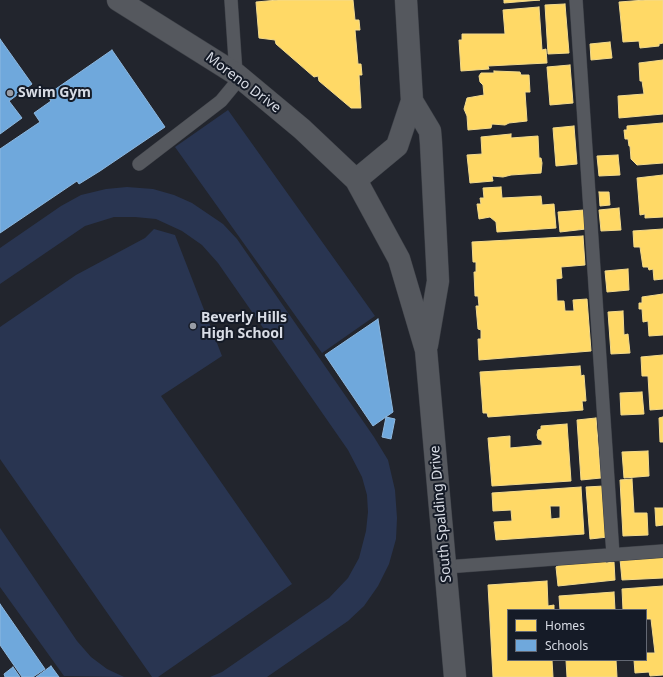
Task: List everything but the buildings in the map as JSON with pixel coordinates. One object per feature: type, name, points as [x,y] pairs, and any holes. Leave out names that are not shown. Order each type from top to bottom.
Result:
[{"type":"street","name":"Moreno Drive","points":[[118,0],[238,76],[302,129],[356,180]]},
{"type":"street","name":"South Spalding Drive","points":[[406,0],[412,101],[397,146],[356,180],[399,259],[426,350],[455,677]]},
{"type":"street","name":"South Spalding Drive","points":[[412,101],[430,131],[431,143],[438,281],[426,350]]},
{"type":"lane","points":[[139,164],[221,101],[238,76],[231,0]]},
{"type":"lane","points":[[576,0],[613,554]]},
{"type":"lane","points":[[446,567],[663,551]]},
{"type":"shaded area","points":[[228,110],[375,316],[322,353],[175,147]]},
{"type":"shaded area","points":[[127,187],[153,189],[174,195],[192,203],[223,224],[237,239],[374,437],[388,460],[395,490],[397,518],[396,539],[389,564],[378,586],[364,606],[348,621],[267,677],[210,677],[222,672],[329,598],[348,578],[359,558],[366,531],[368,512],[367,495],[362,477],[348,450],[218,263],[202,245],[182,231],[156,219],[114,217],[85,226],[0,284],[0,248],[61,206],[81,195],[106,189]]},
{"type":"shaded area","points":[[154,229],[175,235],[222,356],[161,396],[292,584],[158,677],[152,677],[0,459],[0,327],[76,275],[145,238]]},
{"type":"shaded area","points":[[0,528],[77,641],[91,657],[107,669],[124,677],[64,676],[0,587]]},
{"type":"place","name":"Swim Gym","points":[[10,93]]},
{"type":"place","name":"Beverly Hills High School","points":[[193,326]]}]
